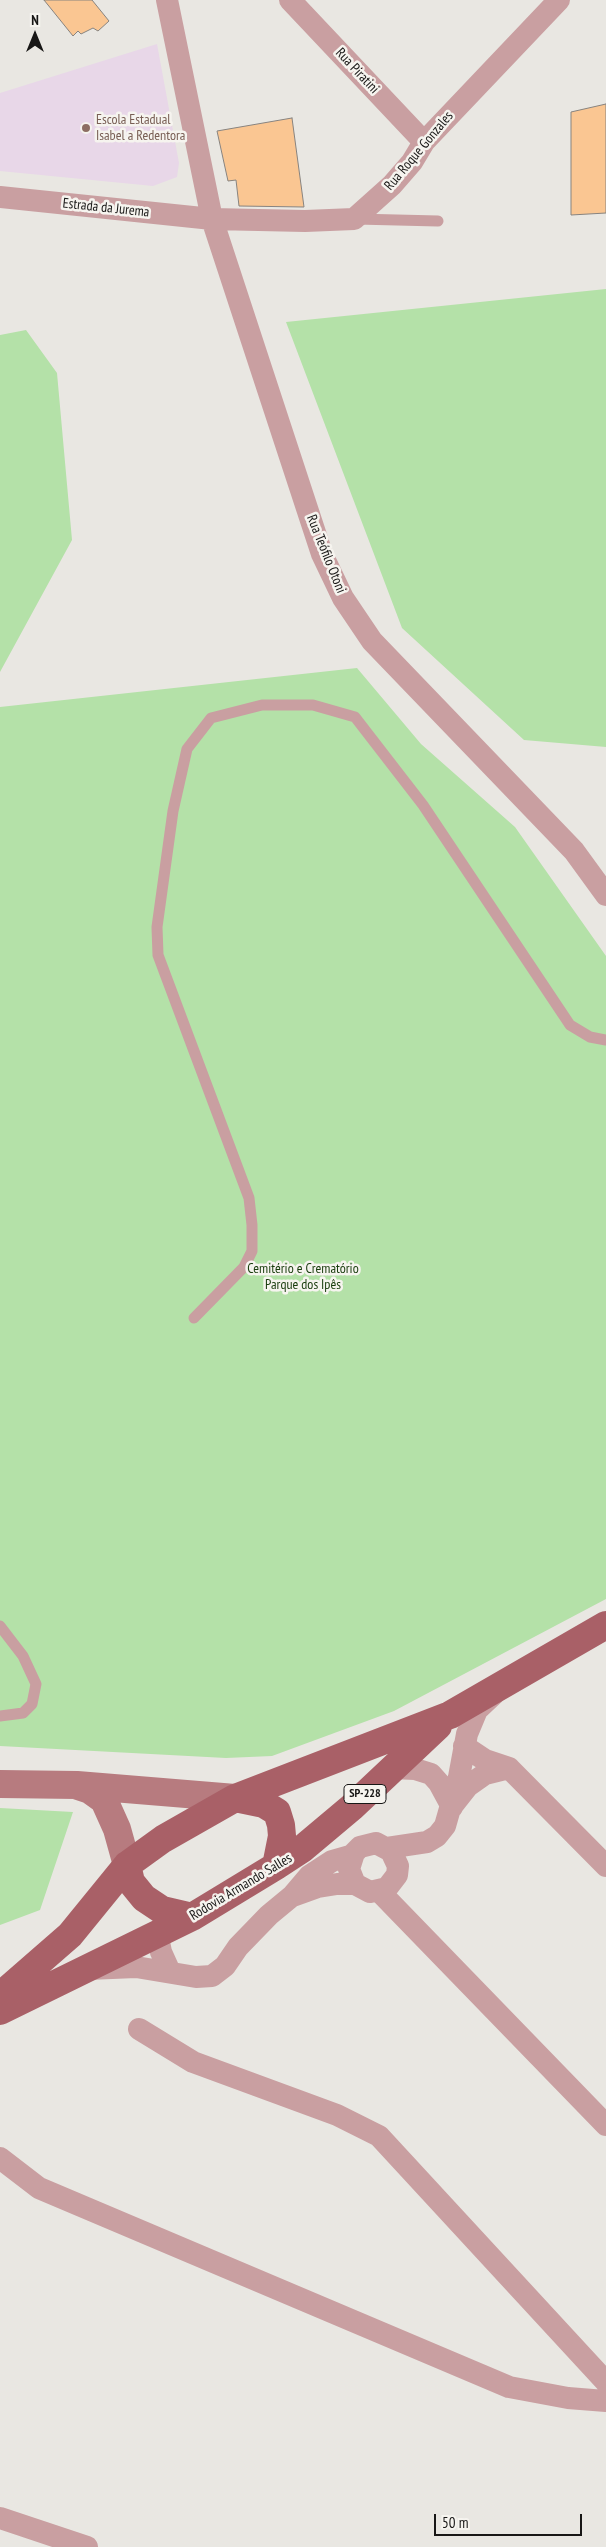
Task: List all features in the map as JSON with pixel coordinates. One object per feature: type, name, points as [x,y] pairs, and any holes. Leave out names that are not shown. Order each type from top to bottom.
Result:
[{"type":"main road","name":"Rodovia Armando Salles","points":[[0,1996],[70,1935],[127,1865],[163,1839],[235,1798],[450,1715],[606,1624]]},
{"type":"main road","name":"Rodovia Armando Salles","points":[[0,2011],[192,1917],[302,1849],[352,1807],[450,1715]]},
{"type":"main road","points":[[235,1798],[264,1804],[277,1812],[282,1836],[276,1866]]},
{"type":"main road","points":[[127,1865],[131,1882],[144,1898],[162,1910],[192,1917]]},
{"type":"street","name":"Rua Teófilo Otoni","points":[[167,0],[212,218],[322,554],[343,598],[372,642],[574,851],[606,895]]},
{"type":"street","name":"Rua Piratini","points":[[290,0],[424,142]]},
{"type":"street","name":"Rua Roque Gonzales","points":[[354,218],[392,185],[412,162],[424,142],[559,0]]},
{"type":"street","name":"Estrada da Jurema","points":[[0,197],[212,218]]},
{"type":"street","points":[[212,218],[305,222],[354,218]]},
{"type":"street","points":[[392,1857],[437,1836],[445,1826],[452,1807],[464,1746],[477,1710],[508,1681]]},
{"type":"street","points":[[464,1746],[485,1760],[509,1768],[606,1866]]},
{"type":"street","points":[[392,1768],[415,1769],[431,1774],[452,1807]]},
{"type":"street","points":[[452,1807],[468,1786],[485,1774],[509,1768]]},
{"type":"street","points":[[0,1784],[77,1785],[235,1798]]},
{"type":"street","points":[[77,1785],[90,1790],[104,1800],[118,1829],[127,1865]]},
{"type":"street","points":[[87,1969],[136,1967],[196,1977],[212,1976],[225,1966],[238,1947],[269,1915],[292,1896],[309,1876],[332,1861],[352,1855],[360,1847],[368,1844],[376,1843],[392,1857],[393,1882],[379,1891],[370,1892],[355,1884],[318,1887],[292,1896]]},
{"type":"street","points":[[352,1855],[349,1869],[355,1884]]},
{"type":"street","points":[[379,1891],[606,2125]]},
{"type":"street","points":[[162,1932],[159,1942],[161,1952],[170,1972]]},
{"type":"street","points":[[140,2029],[193,2062],[338,2115],[379,2136],[606,2382]]},
{"type":"street","points":[[0,2158],[39,2188],[509,2387],[568,2398],[606,2401]]},
{"type":"street","points":[[0,2518],[87,2547]]},
{"type":"lane","points":[[354,218],[438,220]]},
{"type":"lane","points":[[194,1318],[244,1267],[252,1251],[249,1198],[158,955],[157,926],[177,793],[187,750],[211,718],[262,705],[313,705],[355,717],[423,805],[570,1025],[590,1038],[606,1040]]},
{"type":"lane","points":[[0,1626],[23,1656],[36,1684],[32,1704],[23,1713],[0,1716]]},
{"type":"shaded area","name":"Escola Estadual Isabel a Redentora","points":[[157,44],[179,163],[177,177],[153,186],[0,171],[0,93]]},
{"type":"green space","points":[[606,289],[606,747],[524,740],[402,628],[286,322]]},
{"type":"green space","points":[[26,330],[57,373],[72,540],[0,672],[0,335]]},
{"type":"green space","name":"Cemitério e Crematório Parque dos Ipês","points":[[357,668],[421,744],[515,827],[606,956],[606,1599],[394,1711],[272,1756],[226,1758],[0,1746],[0,707]]},
{"type":"green space","points":[[0,1808],[73,1812],[40,1910],[0,1925]]},
{"type":"building","points":[[44,0],[92,0],[109,21],[98,31],[93,28],[81,34],[78,31],[73,36]]},
{"type":"building","points":[[606,104],[606,213],[571,215],[571,112]]},
{"type":"building","points":[[292,118],[304,207],[239,206],[236,180],[228,181],[217,131]]},
{"type":"place","name":"Escola Estadual Isabel a Redentora","points":[[86,128]]}]
